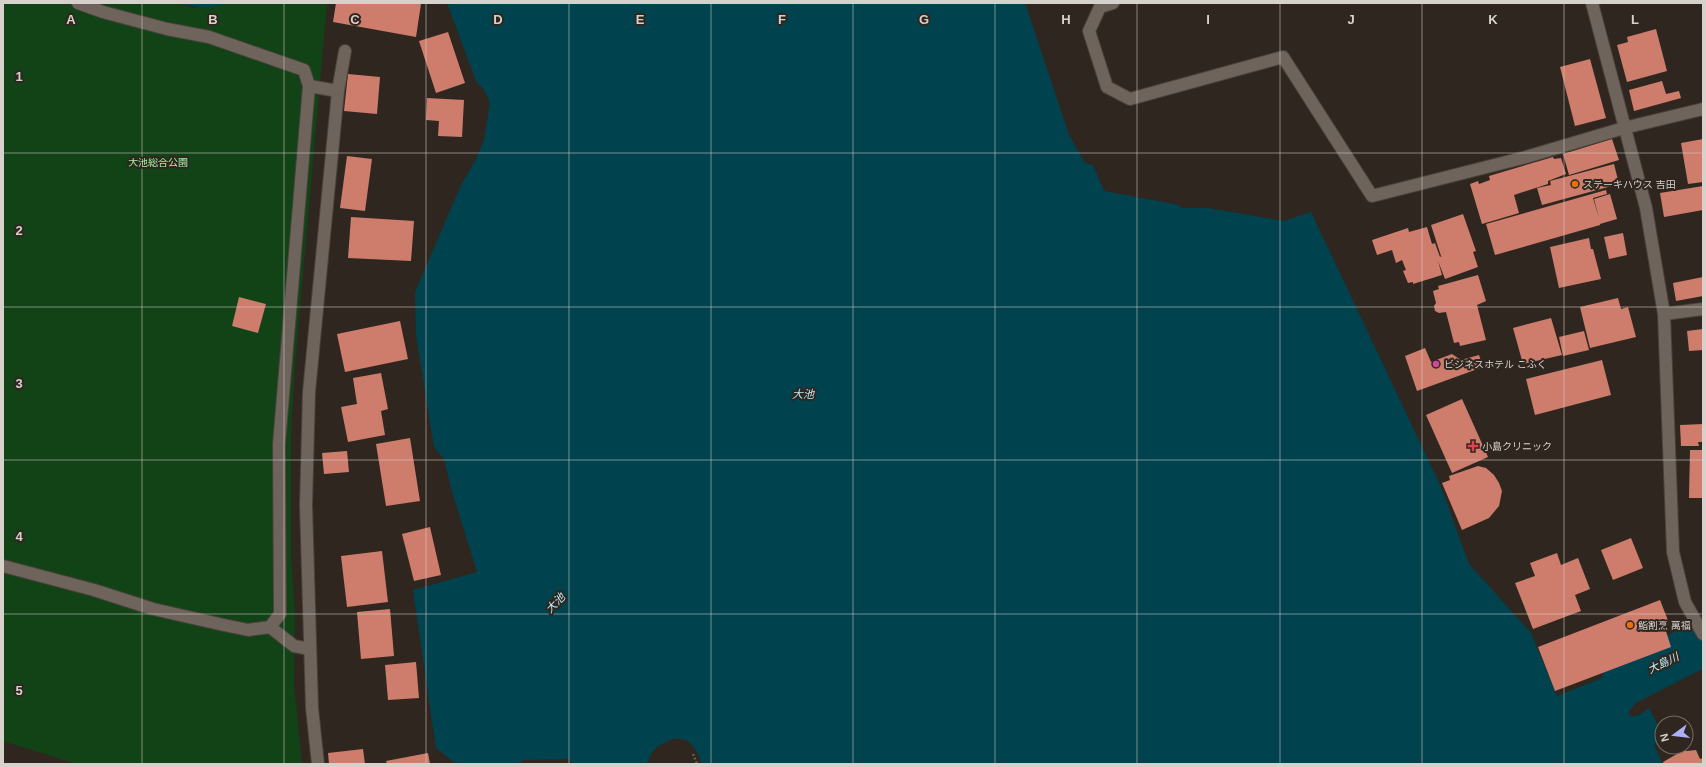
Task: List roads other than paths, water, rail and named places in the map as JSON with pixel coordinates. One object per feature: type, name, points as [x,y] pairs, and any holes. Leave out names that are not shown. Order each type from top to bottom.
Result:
[{"type":"street","points":[[3,566],[94,590],[154,609],[248,630],[270,627],[280,614],[279,444],[309,86],[304,70],[209,38],[167,29],[103,12],[78,3]]},
{"type":"street","points":[[1113,3],[1100,7],[1089,31],[1107,87],[1130,100],[1283,56],[1372,196],[1526,157],[1624,128],[1703,109]]},
{"type":"street","points":[[1592,3],[1646,208],[1664,314],[1673,552],[1685,602],[1703,634]]},
{"type":"street","points":[[318,764],[312,708],[306,505],[309,392],[338,91],[345,51]]},
{"type":"street","points":[[309,86],[338,91]]},
{"type":"street","points":[[1664,314],[1703,309]]},
{"type":"street","points":[[270,627],[294,646],[310,649]]},
{"type":"water","points":[[178,3],[229,3],[203,7]]},
{"type":"water","name":"大池","points":[[446,3],[1025,3],[1069,135],[1085,163],[1093,165],[1104,191],[1179,205],[1181,208],[1208,208],[1284,221],[1311,212],[1441,487],[1469,564],[1531,633],[1557,696],[1617,672],[1634,705],[1628,713],[1632,717],[1641,714],[1649,708],[1654,718],[1654,755],[1659,755],[1663,764],[702,764],[693,746],[683,739],[678,739],[671,740],[655,749],[651,754],[648,764],[573,764],[569,759],[522,760],[521,764],[456,764],[436,748],[413,590],[477,572],[451,488],[444,459],[434,447],[416,335],[415,292],[461,185],[476,159],[484,140],[490,103],[484,90],[476,81]]},
{"type":"waterway","name":"大島川","points":[[1624,683],[1703,643]]},
{"type":"place","name":"ステーキハウス 吉田","points":[[1575,184]]},
{"type":"place","name":"ビジネスホテル こふく","points":[[1436,364]]},
{"type":"place","name":"小島クリニック","points":[[1473,446]]},
{"type":"place","name":"鮨割烹 萬福","points":[[1630,625]]},
{"type":"park label","name":"大池総合公園","points":[[158,162]]}]
